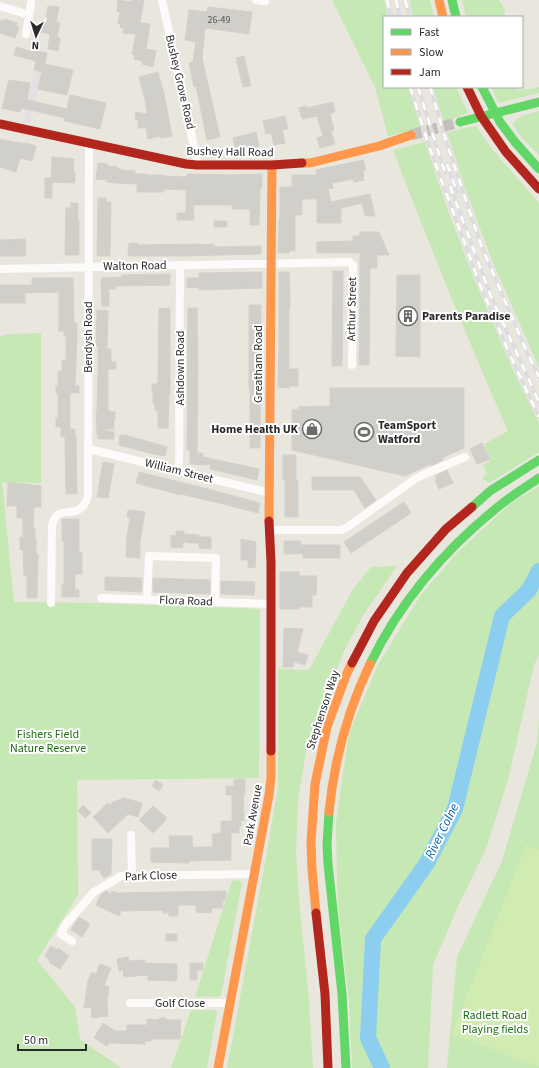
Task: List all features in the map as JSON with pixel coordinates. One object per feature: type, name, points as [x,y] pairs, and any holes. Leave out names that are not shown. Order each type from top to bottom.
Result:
[{"type":"main road","points":[[439,0],[443,16]]},
{"type":"main road","points":[[452,0],[456,16]]},
{"type":"main road","points":[[467,88],[481,116],[506,152],[539,189]]},
{"type":"main road","points":[[483,88],[500,122],[515,142],[539,169]]},
{"type":"main road","points":[[460,122],[539,102]]},
{"type":"main road","name":"Bushey Hall Road","points":[[0,124],[186,164],[197,165],[272,165],[321,161],[379,146],[411,135]]},
{"type":"main road","name":"Greatham Road","points":[[271,562],[269,530],[272,165]]},
{"type":"main road","name":"Stephenson Way","points":[[328,1068],[321,950],[315,908],[311,843],[315,786],[326,731],[335,705],[345,677],[364,638],[378,613],[414,563],[459,516],[511,477],[539,460]]},
{"type":"main road","points":[[346,1068],[344,1017],[327,844],[328,820],[332,790],[337,762],[348,721],[362,682],[378,648],[403,606],[421,582],[454,544],[496,508],[539,478]]},
{"type":"main road","name":"Park Avenue","points":[[218,1068],[270,795],[271,562]]},
{"type":"street","name":"Bushey Grove Road","points":[[164,1],[197,165]]},
{"type":"street","points":[[26,34],[31,3]]},
{"type":"street","points":[[0,6],[29,16]]},
{"type":"street","name":"Bendysh Road","points":[[51,603],[53,521],[61,513],[79,509],[86,502],[88,495],[88,267],[90,143]]},
{"type":"street","name":"Arthur Street","points":[[271,264],[351,263],[353,268],[352,365]]},
{"type":"street","name":"Walton Road","points":[[0,269],[271,264]]},
{"type":"street","name":"Ashdown Road","points":[[179,471],[180,265]]},
{"type":"street","name":"William Street","points":[[89,449],[270,493]]},
{"type":"street","points":[[269,530],[341,530],[415,479],[465,457]]},
{"type":"street","points":[[147,600],[149,556],[216,558],[215,602]]},
{"type":"street","name":"Flora Road","points":[[101,598],[271,604]]},
{"type":"street","points":[[131,835],[132,876]]},
{"type":"street","name":"Park Close","points":[[72,941],[61,934],[66,925],[94,892],[121,876],[254,874]]},
{"type":"street","name":"Golf Close","points":[[130,1003],[230,1004]]},
{"type":"shaded area","points":[[36,62],[73,70],[67,95],[38,89],[30,123],[23,122]]},
{"type":"green space","points":[[332,0],[384,0],[388,16],[383,16],[383,88],[408,88],[421,129],[388,136],[375,87]]},
{"type":"green space","points":[[409,0],[430,0],[434,16],[413,16]]},
{"type":"green space","points":[[462,0],[499,0],[505,10],[504,16],[466,16]]},
{"type":"green space","points":[[539,87],[539,93],[499,103],[492,88],[515,88],[520,90]]},
{"type":"green space","points":[[433,88],[456,88],[468,113],[444,122]]},
{"type":"green space","points":[[539,111],[539,155],[522,138],[512,124],[521,116]]},
{"type":"green space","points":[[476,126],[492,149],[539,203],[539,368],[491,258],[464,185],[447,132]]},
{"type":"green space","points":[[425,142],[447,208],[475,281],[512,368],[539,423],[539,452],[489,483],[482,478],[487,473],[483,465],[491,460],[484,444],[508,431],[449,291],[393,150]]},
{"type":"green space","name":"Fishers Field Nature Reserve","points":[[41,333],[41,483],[2,482],[14,602],[97,603],[260,609],[259,778],[77,780],[78,895],[37,960],[75,1007],[80,1039],[121,1068],[0,1068],[0,336]]},
{"type":"green space","points":[[539,486],[539,655],[534,665],[508,780],[486,849],[459,904],[433,965],[428,1068],[352,1068],[349,1002],[339,918],[336,823],[349,733],[378,665],[420,596],[459,551],[511,503]]},
{"type":"green space","points":[[397,566],[364,614],[346,647],[308,740],[298,800],[296,852],[309,1000],[313,1068],[227,1068],[278,787],[278,669],[309,670],[353,589],[371,567]]},
{"type":"green space","name":"Radlett Road Playing fields","points":[[539,717],[539,1068],[447,1068],[457,957],[502,861],[537,743]]},
{"type":"green space","name":"Radlett Road Playing fields","points":[[526,845],[539,850],[539,1067],[452,1034]]},
{"type":"green space","points":[[239,880],[242,883],[221,995],[218,997],[195,997],[232,881]]},
{"type":"green space","points":[[191,1010],[215,1010],[217,1012],[207,1068],[171,1068]]},
{"type":"building","points":[[118,0],[131,2],[131,0],[144,0],[140,23],[150,24],[146,49],[156,51],[153,67],[142,64],[142,61],[134,59],[135,55],[132,54],[136,34],[123,33],[124,28],[120,28],[121,24],[118,24],[120,12],[117,11]]},
{"type":"building","points":[[48,6],[59,7],[56,22],[60,23],[57,37],[60,38],[58,51],[48,49],[50,34],[39,32],[42,20],[46,20]]},
{"type":"building","points":[[208,7],[252,12],[249,34],[205,28],[202,58],[220,137],[207,140],[196,86],[194,87],[189,63],[193,62],[196,42],[185,40],[189,10],[207,12]]},
{"type":"building","points":[[5,19],[17,23],[16,26],[19,27],[15,38],[0,33],[0,20],[4,21]]},
{"type":"building","points":[[16,47],[33,52],[34,50],[47,53],[45,64],[73,70],[67,95],[38,89],[42,72],[34,70],[36,61],[14,55]]},
{"type":"building","points":[[244,56],[251,86],[243,87],[236,58]]},
{"type":"building","points":[[158,72],[172,136],[161,138],[160,136],[148,139],[146,128],[138,128],[138,120],[135,119],[136,112],[147,114],[139,77]]},
{"type":"building","points":[[9,80],[30,83],[27,100],[67,109],[70,95],[106,103],[100,129],[64,121],[65,118],[21,108],[20,112],[2,108]]},
{"type":"building","points":[[333,102],[335,112],[330,114],[334,130],[331,131],[335,144],[320,148],[317,138],[323,136],[317,116],[302,119],[299,108],[307,106],[307,108]]},
{"type":"building","points":[[285,116],[288,129],[282,130],[285,143],[274,145],[271,133],[266,134],[263,121]]},
{"type":"building","points":[[256,132],[259,146],[236,151],[233,138]]},
{"type":"building","points":[[0,139],[36,146],[32,161],[20,158],[16,172],[0,167]]},
{"type":"building","points":[[52,157],[74,159],[73,172],[75,172],[75,183],[52,182],[52,198],[45,198],[45,178],[51,178]]},
{"type":"building","points":[[363,160],[366,170],[363,171],[364,180],[354,182],[353,179],[332,183],[333,188],[328,189],[331,202],[370,194],[375,216],[365,216],[362,203],[341,208],[341,223],[317,223],[317,199],[302,199],[302,215],[295,215],[295,251],[290,250],[289,253],[278,253],[280,187],[292,187],[292,175],[316,175],[316,170]]},
{"type":"building","points":[[98,163],[108,164],[107,166],[117,167],[122,170],[135,171],[135,174],[146,175],[187,177],[187,174],[262,174],[259,225],[250,225],[250,209],[232,209],[232,205],[193,205],[194,220],[177,220],[177,213],[186,213],[186,190],[164,189],[164,192],[137,192],[137,184],[107,182],[107,180],[96,179]]},
{"type":"building","points":[[98,198],[107,198],[106,202],[111,202],[110,256],[97,256]]},
{"type":"building","points":[[71,203],[78,203],[79,255],[65,255],[66,208],[71,208]]},
{"type":"building","points":[[214,221],[227,221],[227,227],[214,227]]},
{"type":"building","points":[[360,232],[379,232],[389,255],[377,255],[377,268],[370,268],[369,365],[359,365],[360,253],[317,253],[317,242],[353,241],[353,236],[360,236]]},
{"type":"building","points":[[25,239],[26,256],[0,256],[0,240]]},
{"type":"building","points":[[129,243],[137,243],[137,245],[214,244],[214,247],[261,246],[261,254],[128,256]]},
{"type":"building","points":[[333,271],[343,271],[342,366],[332,366]]},
{"type":"building","points":[[262,272],[262,288],[199,290],[199,287],[187,288],[187,278],[199,278],[199,273]]},
{"type":"building","points":[[279,272],[289,272],[289,369],[298,369],[298,386],[289,386],[289,388],[278,387]]},
{"type":"building","points":[[170,274],[170,285],[116,286],[116,289],[109,289],[109,306],[102,306],[101,278],[122,277],[122,275]]},
{"type":"building","name":"Parents Paradise","points":[[397,275],[420,275],[420,357],[396,356]]},
{"type":"building","points":[[32,278],[73,278],[74,323],[77,323],[75,386],[79,386],[79,393],[70,393],[70,429],[75,429],[76,437],[77,494],[66,494],[65,437],[61,437],[61,427],[56,427],[56,418],[58,418],[58,393],[56,393],[56,386],[58,386],[58,371],[62,371],[62,360],[66,360],[66,336],[64,336],[64,331],[59,331],[59,292],[25,293],[25,303],[0,303],[0,285],[32,285]]},
{"type":"building","points":[[249,305],[261,305],[260,448],[250,448]]},
{"type":"building","points":[[170,308],[170,393],[168,428],[158,428],[158,411],[155,411],[155,403],[153,403],[152,384],[158,384],[159,309]]},
{"type":"building","points":[[188,308],[197,308],[197,453],[203,453],[203,457],[259,469],[257,480],[210,469],[211,465],[190,464],[190,450],[187,450]]},
{"type":"building","points":[[97,310],[108,311],[107,349],[111,349],[111,362],[116,362],[116,369],[108,369],[108,411],[115,412],[114,429],[104,429],[114,432],[114,439],[98,439],[97,435]]},
{"type":"building","points":[[330,388],[464,388],[464,448],[442,458],[443,460],[431,466],[430,464],[405,476],[292,450],[292,410],[299,409],[299,407],[330,406]]},
{"type":"building","points":[[120,435],[125,435],[167,447],[165,456],[119,445]]},
{"type":"building","points":[[482,443],[490,459],[477,464],[470,449]]},
{"type":"building","points":[[283,455],[296,455],[298,517],[285,517],[285,479],[283,479]]},
{"type":"building","points":[[103,462],[114,464],[108,498],[97,497]]},
{"type":"building","points":[[447,470],[453,483],[439,489],[435,476]]},
{"type":"building","points":[[139,472],[260,503],[258,513],[136,483]]},
{"type":"building","points":[[312,477],[360,477],[376,500],[365,508],[354,490],[312,490]]},
{"type":"building","points":[[8,482],[41,486],[41,507],[34,507],[33,528],[35,528],[36,554],[38,554],[37,598],[27,598],[27,576],[24,576],[23,550],[20,550],[20,537],[23,538],[23,522],[22,518],[17,518],[17,506],[7,506]]},
{"type":"building","points":[[404,502],[411,513],[351,553],[344,542]]},
{"type":"building","points":[[128,510],[145,512],[140,541],[140,558],[126,557],[130,518],[127,517]]},
{"type":"building","points":[[62,519],[79,519],[79,552],[82,552],[82,574],[75,574],[75,590],[79,590],[79,597],[62,597],[62,585],[64,585],[64,541],[62,541]]},
{"type":"building","points":[[176,531],[184,531],[184,534],[199,535],[199,537],[211,537],[211,549],[199,548],[199,543],[183,542],[183,548],[171,547],[171,535],[176,536]]},
{"type":"building","points":[[241,539],[256,542],[255,568],[248,567],[248,560],[241,560]]},
{"type":"building","points":[[284,541],[301,541],[301,545],[340,545],[340,558],[303,558],[303,554],[284,554]]},
{"type":"building","points":[[280,572],[299,572],[299,576],[317,576],[316,595],[312,595],[312,607],[280,609]]},
{"type":"building","points":[[105,577],[142,578],[142,591],[105,590]]},
{"type":"building","points":[[153,578],[210,580],[210,594],[153,592]]},
{"type":"building","points":[[221,581],[255,582],[254,595],[221,594]]},
{"type":"building","points":[[284,628],[303,629],[297,652],[308,655],[305,665],[294,662],[293,667],[283,667]]},
{"type":"building","points":[[234,779],[245,779],[245,795],[243,795],[244,821],[241,820],[239,833],[231,833],[231,860],[189,861],[189,863],[151,862],[151,848],[170,848],[169,836],[192,836],[193,847],[213,847],[212,834],[221,833],[221,821],[232,821],[232,795],[226,795],[226,786],[234,786]]},
{"type":"building","points":[[156,780],[163,785],[159,791],[152,786]]},
{"type":"building","points":[[124,798],[142,803],[138,817],[128,814],[108,833],[93,817],[108,803],[110,805],[113,802]]},
{"type":"building","points":[[83,805],[91,813],[85,818],[78,811]]},
{"type":"building","points":[[153,806],[166,817],[166,820],[153,833],[139,820]]},
{"type":"building","points":[[92,839],[112,839],[111,874],[106,877],[103,877],[99,870],[92,870]]},
{"type":"building","points":[[106,891],[111,894],[112,891],[117,893],[226,891],[226,900],[223,900],[223,908],[212,908],[211,913],[196,912],[196,905],[178,905],[178,916],[169,916],[169,913],[163,913],[163,910],[121,911],[119,916],[96,905],[101,894]]},
{"type":"building","points":[[79,917],[90,924],[82,937],[71,930]]},
{"type":"building","points":[[166,934],[177,934],[177,941],[166,941]]},
{"type":"building","points":[[51,946],[57,950],[58,948],[69,956],[60,969],[49,962],[50,960],[45,956]]},
{"type":"building","points":[[128,957],[129,961],[145,960],[145,963],[177,964],[177,980],[148,980],[148,975],[124,977],[123,970],[119,971],[117,959]]},
{"type":"building","points":[[190,963],[203,963],[203,970],[197,970],[197,980],[190,980]]},
{"type":"building","points":[[100,964],[111,968],[104,985],[109,987],[107,1004],[108,1016],[92,1018],[91,1007],[84,1008],[88,981],[92,972],[96,974]]},
{"type":"building","points":[[159,1018],[166,1018],[166,1020],[181,1020],[180,1039],[151,1039],[151,1041],[145,1041],[145,1044],[109,1043],[107,1046],[94,1038],[103,1023],[115,1031],[127,1031],[127,1025],[147,1025],[147,1019],[159,1020]]},
{"type":"waterway","name":"River Colne","points":[[382,1068],[368,1038],[373,939],[427,863],[455,809],[502,616],[529,590],[539,571]]},
{"type":"tunnel","points":[[411,135],[460,122]]},
{"type":"railway","points":[[387,0],[391,16]]},
{"type":"railway","points":[[396,0],[400,16]]},
{"type":"railway","points":[[405,0],[410,16]]},
{"type":"railway","points":[[410,88],[430,149],[480,285],[539,417]]},
{"type":"railway","points":[[418,88],[445,173]]},
{"type":"railway","points":[[430,88],[447,144],[481,245],[539,377]]},
{"type":"railway","points":[[447,164],[457,192]]},
{"type":"railway","points":[[450,186],[490,294],[539,402]]},
{"type":"traffic: fast","points":[[452,0],[456,16]]},
{"type":"traffic: fast","points":[[483,88],[500,122],[515,142],[539,169]]},
{"type":"traffic: fast","points":[[460,122],[539,102]]},
{"type":"traffic: fast","points":[[472,507],[490,491],[539,460]]},
{"type":"traffic: fast","points":[[370,664],[382,641],[410,597],[442,558],[499,506],[539,478]]},
{"type":"traffic: fast","points":[[329,812],[327,845],[328,864],[342,994],[346,1068]]},
{"type":"traffic: slow","points":[[439,0],[443,16]]},
{"type":"traffic: slow","points":[[302,163],[310,163],[379,146],[411,135]]},
{"type":"traffic: slow","points":[[269,521],[272,165]]},
{"type":"traffic: slow","points":[[316,913],[311,842],[315,784],[327,727],[352,663]]},
{"type":"traffic: slow","points":[[329,812],[334,774],[343,736],[355,699],[370,664]]},
{"type":"traffic: slow","points":[[218,1068],[269,795],[271,778],[271,751]]},
{"type":"traffic: jam","points":[[467,88],[481,116],[506,152],[539,189]]},
{"type":"traffic: jam","points":[[0,124],[186,164],[272,165],[302,163]]},
{"type":"traffic: jam","points":[[352,663],[374,621],[407,573],[446,529],[472,507]]},
{"type":"traffic: jam","points":[[269,521],[271,562],[271,751]]},
{"type":"traffic: jam","points":[[316,913],[325,994],[328,1068]]},
{"type":"place","name":"Parents Paradise","points":[[408,316]]},
{"type":"place","name":"Home Health UK","points":[[312,429]]},
{"type":"place","name":"TeamSport Watford","points":[[364,432]]}]
